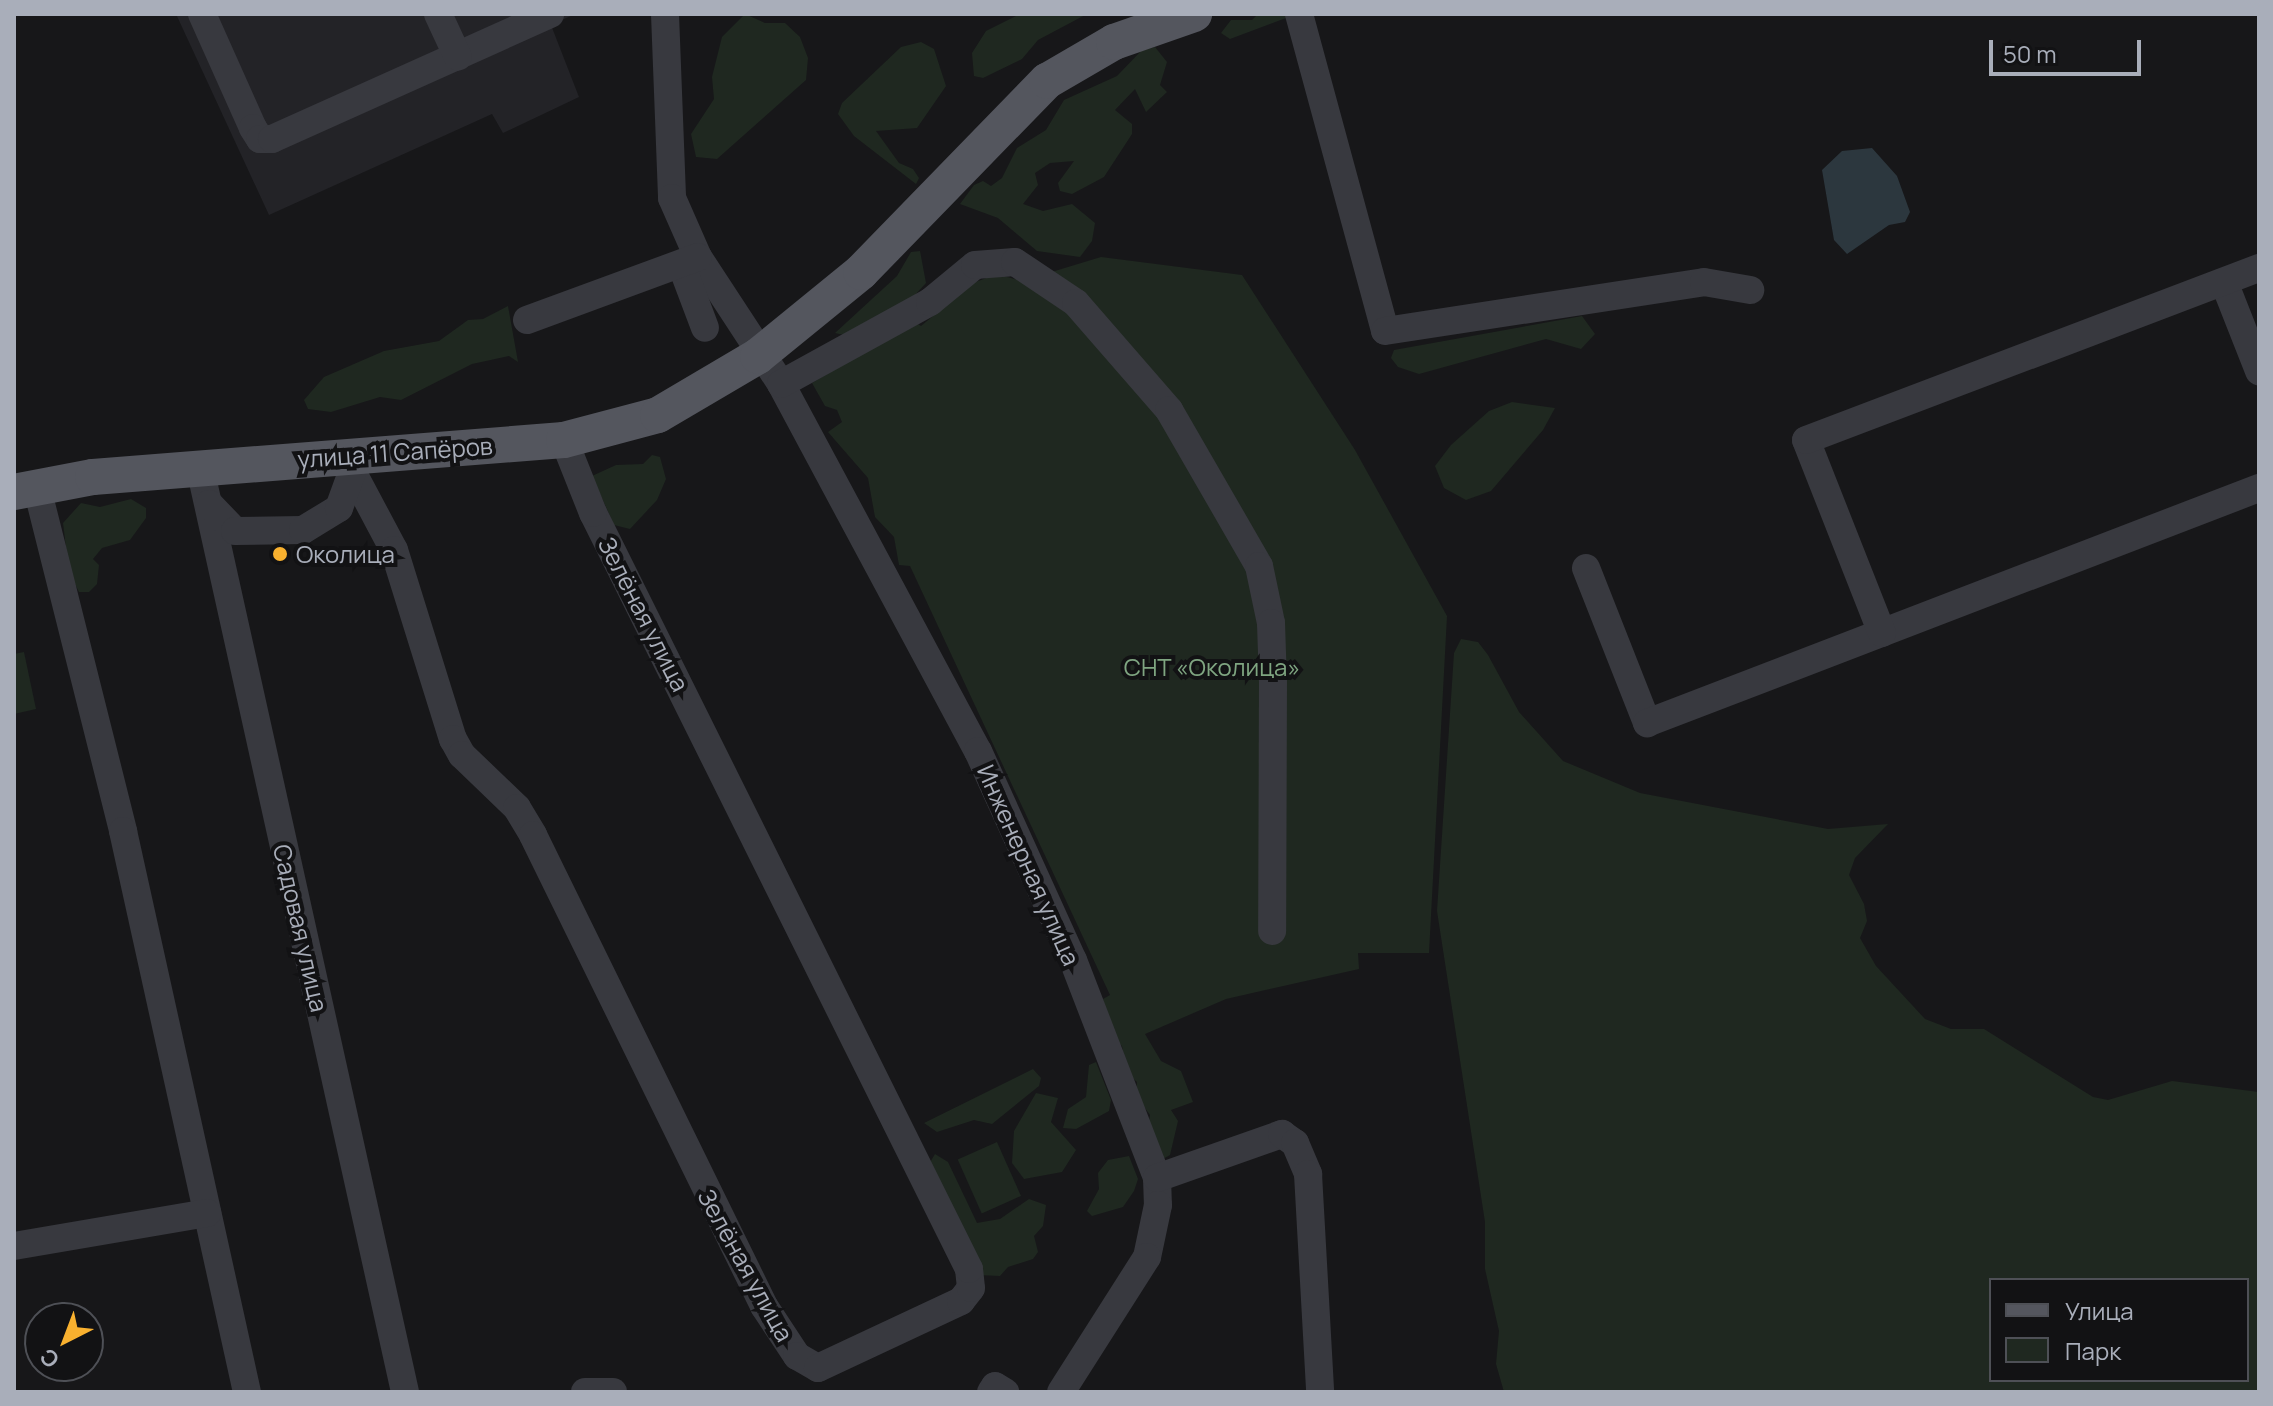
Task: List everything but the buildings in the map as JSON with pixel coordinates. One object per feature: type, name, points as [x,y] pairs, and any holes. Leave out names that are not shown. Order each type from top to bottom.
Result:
[{"type":"main road","name":"улица 11 Сапёров","points":[[22,486],[93,477],[203,484],[564,440],[658,415],[758,356],[861,272],[1047,81],[1114,42],[1194,14]]},
{"type":"street","points":[[202,14],[260,139],[272,139],[550,14]]},
{"type":"street","points":[[438,14],[458,57]]},
{"type":"street","points":[[665,14],[672,198],[705,328]]},
{"type":"street","points":[[1299,14],[1385,331],[1704,282],[1750,290]]},
{"type":"street","points":[[527,320],[689,260]]},
{"type":"street","name":"Инженерная улица","points":[[689,260],[781,384],[978,751],[1073,960],[1157,1178],[1156,1217],[1147,1257],[1061,1392]]},
{"type":"street","points":[[781,384],[930,302],[975,265],[1015,262],[1076,303],[1169,410],[1259,566],[1271,623],[1272,931]]},
{"type":"street","points":[[1882,633],[1806,440],[2259,268]]},
{"type":"street","points":[[2224,282],[2259,371]]},
{"type":"street","name":"Зелёная улица","points":[[348,464],[394,550],[453,739],[462,755],[517,808],[533,835],[764,1306],[797,1356],[818,1368],[961,1301],[971,1288],[969,1269],[593,513],[564,440]]},
{"type":"street","points":[[203,484],[222,523],[235,531],[303,530],[339,508],[348,464]]},
{"type":"street","name":"Садовая улица","points":[[203,484],[405,1389]]},
{"type":"street","points":[[22,486],[123,831],[247,1392]]},
{"type":"street","points":[[1586,568],[1647,723],[2259,488]]},
{"type":"street","points":[[1157,1178],[1282,1134],[1295,1143],[1308,1174],[1320,1392]]},
{"type":"street","points":[[14,1246],[207,1213]]},
{"type":"street","points":[[991,1392],[995,1386],[1005,1392]]},
{"type":"street","points":[[585,1392],[613,1392]]},
{"type":"shaded area","points":[[176,14],[575,14],[551,25],[579,97],[503,133],[492,114],[269,215]]},
{"type":"shaded area","points":[[1872,148],[1897,176],[1910,212],[1905,222],[1889,225],[1847,254],[1834,240],[1822,170],[1842,151]]},
{"type":"green space","points":[[745,14],[765,23],[785,23],[800,37],[808,58],[806,80],[717,159],[696,157],[691,134],[714,99],[712,77],[722,37]]},
{"type":"green space","points":[[1020,14],[1087,14],[1038,40],[1022,59],[983,78],[974,76],[972,53],[986,31]]},
{"type":"green space","points":[[1258,14],[1294,15],[1230,39],[1221,33],[1231,20],[1252,20]]},
{"type":"green space","points":[[921,42],[934,49],[946,86],[917,128],[876,131],[899,163],[913,169],[919,178],[916,184],[854,136],[838,114],[842,103],[901,47]]},
{"type":"green space","points":[[1155,47],[1167,62],[1160,85],[1167,92],[1146,112],[1135,89],[1115,110],[1132,124],[1132,134],[1104,177],[1072,194],[1060,191],[1058,183],[1074,161],[1050,163],[1035,173],[1038,185],[1023,204],[1043,211],[1072,204],[1095,223],[1092,241],[1080,257],[1037,251],[998,218],[960,204],[974,185],[983,181],[991,186],[1002,178],[1017,148],[1046,130],[1064,100],[1117,76],[1141,51]]},
{"type":"green space","points":[[920,251],[926,283],[903,308],[853,337],[835,333],[897,276],[911,252]]},
{"type":"green space","name":"СНТ «Околица»","points":[[1101,257],[1242,275],[1355,450],[1447,616],[1429,953],[1358,953],[1359,969],[1226,999],[1145,1034],[1161,1061],[1181,1071],[1193,1102],[1171,1110],[1178,1121],[1170,1155],[1163,1159],[1148,1128],[1150,1115],[1136,1096],[1137,1082],[1127,1073],[1122,1046],[1112,1037],[1103,999],[1110,995],[910,566],[899,565],[894,537],[875,517],[868,478],[828,432],[842,422],[837,410],[825,406],[812,383],[915,322],[921,326],[973,283],[997,274],[1022,281]]},
{"type":"green space","points":[[508,306],[518,362],[509,356],[472,364],[401,400],[380,397],[331,412],[308,409],[304,400],[324,377],[384,351],[439,341],[468,320],[483,319]]},
{"type":"green space","points":[[1582,316],[1595,334],[1581,349],[1546,339],[1419,374],[1398,367],[1391,358],[1394,350]]},
{"type":"green space","points":[[1512,402],[1555,408],[1543,430],[1491,491],[1466,500],[1444,488],[1435,466],[1451,445],[1489,411]]},
{"type":"green space","points":[[652,455],[660,457],[666,479],[657,500],[630,529],[614,525],[592,476],[616,465],[643,464]]},
{"type":"green space","points":[[131,499],[146,508],[146,518],[130,540],[102,548],[93,559],[99,565],[97,584],[89,592],[79,592],[69,572],[63,523],[81,503],[100,507]]},
{"type":"green space","points":[[1461,639],[1478,642],[1519,712],[1563,761],[1640,793],[1828,829],[1888,824],[1855,858],[1849,875],[1864,904],[1867,921],[1860,938],[1876,966],[1925,1019],[1951,1029],[1984,1029],[2093,1097],[2108,1100],[2172,1081],[2259,1092],[2259,1392],[1504,1392],[1496,1364],[1499,1331],[1485,1269],[1485,1222],[1437,911],[1454,653]]},
{"type":"green space","points":[[24,652],[36,709],[14,714],[14,654]]},
{"type":"green space","points":[[1096,1062],[1111,1100],[1109,1111],[1076,1129],[1063,1128],[1068,1109],[1086,1097],[1089,1065]]},
{"type":"green space","points":[[1033,1069],[1041,1078],[1039,1086],[992,1124],[974,1120],[937,1132],[924,1123]]},
{"type":"green space","points":[[1036,1093],[1058,1098],[1051,1122],[1076,1150],[1062,1172],[1024,1179],[1012,1163],[1014,1131]]},
{"type":"green space","points":[[997,1142],[1021,1196],[982,1213],[958,1159]]},
{"type":"green space","points":[[935,1154],[948,1162],[977,1223],[1000,1219],[1029,1199],[1046,1205],[1043,1226],[1034,1236],[1038,1252],[1033,1259],[1008,1267],[1000,1276],[978,1275],[929,1164]]},
{"type":"green space","points":[[1129,1156],[1138,1179],[1134,1191],[1123,1207],[1092,1216],[1087,1211],[1099,1189],[1098,1173],[1108,1160]]},
{"type":"place","name":"Околица","points":[[280,554]]}]
